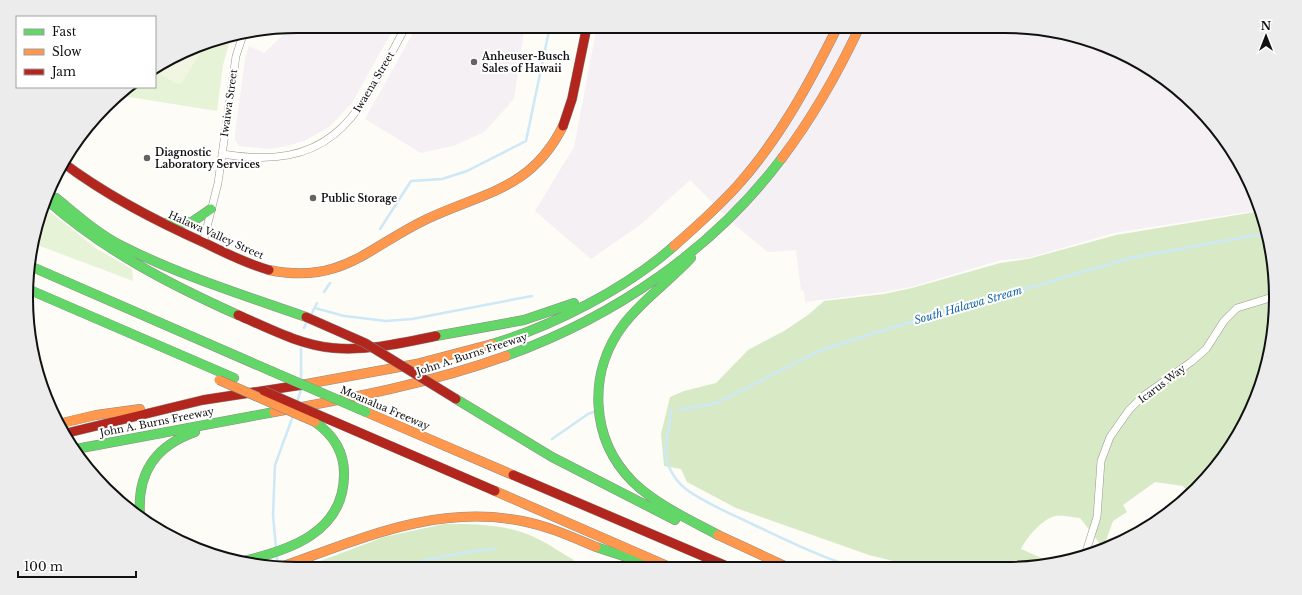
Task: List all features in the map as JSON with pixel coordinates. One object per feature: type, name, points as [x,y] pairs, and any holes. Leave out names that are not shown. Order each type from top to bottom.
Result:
[{"type":"main road","name":"Halawa Valley Street","points":[[68,166],[87,180],[161,222],[203,243],[268,269],[295,273],[328,270],[363,257],[414,225],[501,189],[529,172],[540,161],[558,138],[567,120],[574,95],[585,33]]},
{"type":"main road","name":"John A. Burns Freeway","points":[[70,432],[202,400],[293,387],[391,368],[492,344],[554,320],[608,292],[663,256],[702,224],[730,194],[772,142],[804,94],[834,33]]},
{"type":"main road","name":"John A. Burns Freeway","points":[[81,448],[308,406],[439,378],[507,356],[541,342],[607,309],[669,268],[710,236],[756,191],[812,115],[850,48],[857,33]]},
{"type":"main road","points":[[53,196],[99,232],[122,246],[202,280],[344,331],[365,342],[456,399],[559,460],[715,540],[768,562]]},
{"type":"main road","points":[[50,203],[82,230],[130,263],[190,294],[255,323],[298,339],[330,347],[347,349],[371,347],[522,320],[570,304],[639,273]]},
{"type":"main road","points":[[161,222],[192,222],[211,208]]},
{"type":"main road","points":[[710,236],[679,272],[632,314],[617,333],[602,366],[598,389],[598,414],[608,448],[628,477],[650,496],[708,530],[776,562]]},
{"type":"main road","name":"Moanalua Freeway","points":[[35,268],[717,562]]},
{"type":"main road","points":[[33,291],[658,562]]},
{"type":"main road","points":[[33,296],[91,316]]},
{"type":"main road","points":[[145,340],[219,380],[315,422],[329,434],[340,452],[345,473],[343,493],[336,512],[314,535],[294,545],[253,558]]},
{"type":"main road","points":[[64,423],[96,416],[202,400]]},
{"type":"main road","points":[[139,509],[138,497],[144,475],[152,460],[172,441],[193,432],[268,413]]},
{"type":"main road","points":[[298,562],[402,525],[429,519],[462,516],[502,518],[539,526],[570,536],[602,550],[641,562]]},
{"type":"street","name":"Iwaena Street","points":[[222,154],[254,158],[275,158],[311,148],[330,138],[350,121],[366,100],[402,33]]},
{"type":"street","name":"Iwaiwa Street","points":[[203,243],[222,154],[236,56],[242,39]]},
{"type":"street","name":"Icarus Way","points":[[1087,549],[1097,517],[1101,461],[1110,437],[1129,410],[1142,397],[1191,362],[1206,349],[1224,321],[1237,308],[1269,298]]},
{"type":"shaded area","points":[[391,33],[352,103],[329,127],[306,140],[287,146],[269,149],[239,146],[235,140],[235,134],[245,59],[249,46],[264,53],[285,34]]},
{"type":"shaded area","points":[[413,33],[524,33],[514,99],[484,132],[456,145],[421,153],[365,119]]},
{"type":"shaded area","points":[[596,33],[1004,33],[1039,35],[1073,42],[1106,53],[1137,68],[1166,88],[1192,110],[1214,136],[1234,165],[1255,211],[1114,233],[1028,258],[1001,260],[911,287],[805,302],[804,291],[801,290],[796,250],[768,252],[736,226],[690,180],[640,225],[591,259],[535,211],[574,147]]},
{"type":"green space","points":[[230,42],[223,65],[217,111],[126,96],[136,88],[156,88],[156,74],[165,68],[196,53]]},
{"type":"green space","points":[[201,51],[182,83],[177,84],[158,73],[165,68]]},
{"type":"green space","points":[[48,210],[97,249],[132,269],[133,281],[38,245]]},
{"type":"green space","points":[[1255,212],[1267,263],[1269,298],[1267,332],[1260,366],[1249,399],[1234,430],[1214,459],[1186,490],[1183,486],[1155,482],[1123,505],[1127,512],[1113,521],[1105,542],[1100,544],[1080,518],[1058,516],[1052,517],[1038,527],[1030,535],[1021,549],[1044,559],[1004,562],[897,562],[869,555],[736,508],[687,482],[681,469],[664,466],[661,434],[670,397],[684,391],[716,383],[748,350],[784,331],[808,315],[824,301],[884,294],[912,288],[1000,263],[1028,259],[1116,235]]},
{"type":"green space","points":[[444,524],[501,527],[512,529],[539,539],[574,560],[572,562],[318,562],[384,537]]},
{"type":"waterway","points":[[380,229],[411,181],[442,179],[467,171],[526,141],[549,33]]},
{"type":"waterway","name":"South Hālawa Stream","points":[[679,410],[717,403],[819,351],[878,332],[1130,258],[1261,234]]},
{"type":"waterway","points":[[324,292],[330,283]]},
{"type":"waterway","points":[[315,308],[344,316],[386,321],[412,319],[532,296]]},
{"type":"waterway","points":[[311,315],[317,303]]},
{"type":"waterway","points":[[304,328],[307,321]]},
{"type":"waterway","points":[[301,349],[301,381]]},
{"type":"waterway","points":[[297,402],[301,390]]},
{"type":"waterway","points":[[671,410],[666,445],[667,460],[672,474],[684,488],[711,504],[777,536],[838,562]]},
{"type":"waterway","name":"South Hālawa Stream","points":[[552,439],[588,414],[596,411]]},
{"type":"waterway","points":[[276,548],[273,515],[275,465],[293,416]]},
{"type":"waterway","name":"South Hālawa Stream","points":[[416,562],[494,549]]},
{"type":"waterway","points":[[277,555],[277,561]]},
{"type":"traffic: fast","points":[[506,356],[585,322],[659,277],[693,251],[725,222],[755,191],[782,158]]},
{"type":"traffic: fast","points":[[56,198],[105,236],[144,257],[213,284],[306,317]]},
{"type":"traffic: fast","points":[[50,203],[92,236],[138,265],[187,291],[238,315]]},
{"type":"traffic: fast","points":[[166,223],[192,222],[211,209]]},
{"type":"traffic: fast","points":[[492,344],[540,327],[588,304],[612,291],[655,262],[674,246]]},
{"type":"traffic: fast","points":[[691,258],[648,298],[624,324],[612,343],[604,363],[599,384],[598,405],[608,446],[619,465],[633,482],[663,505],[718,535]]},
{"type":"traffic: fast","points":[[35,268],[271,371]]},
{"type":"traffic: fast","points":[[33,291],[234,378]]},
{"type":"traffic: fast","points":[[436,336],[524,320],[574,303]]},
{"type":"traffic: fast","points":[[271,371],[366,412]]},
{"type":"traffic: fast","points":[[456,399],[552,457],[675,520]]},
{"type":"traffic: fast","points":[[81,448],[274,412]]},
{"type":"traffic: fast","points":[[253,558],[294,545],[310,536],[324,525],[335,511],[342,494],[344,473],[342,457],[332,438],[315,422]]},
{"type":"traffic: fast","points":[[140,510],[142,486],[151,463],[159,453],[169,445],[195,432]]},
{"type":"traffic: fast","points":[[596,547],[642,562]]},
{"type":"traffic: slow","points":[[674,246],[707,216],[738,185],[753,167],[781,129],[805,89],[834,33]]},
{"type":"traffic: slow","points":[[782,158],[804,127],[824,94],[843,61],[857,33]]},
{"type":"traffic: slow","points":[[269,270],[294,273],[316,272],[336,268],[353,261],[427,219],[487,195],[521,176],[536,164],[550,147],[563,126]]},
{"type":"traffic: slow","points":[[301,385],[416,364],[492,344]]},
{"type":"traffic: slow","points":[[274,412],[391,389],[478,366],[506,356]]},
{"type":"traffic: slow","points":[[219,380],[315,422]]},
{"type":"traffic: slow","points":[[64,423],[96,415],[140,409]]},
{"type":"traffic: slow","points":[[366,412],[513,475]]},
{"type":"traffic: slow","points":[[495,491],[658,562]]},
{"type":"traffic: slow","points":[[295,562],[399,527],[459,517],[490,517],[532,523],[596,547]]},
{"type":"traffic: slow","points":[[718,535],[776,562]]},
{"type":"traffic: jam","points":[[563,126],[572,99],[586,33]]},
{"type":"traffic: jam","points":[[68,166],[96,186],[151,217],[230,255],[269,270]]},
{"type":"traffic: jam","points":[[238,315],[296,340],[333,348],[346,349],[398,344],[436,336]]},
{"type":"traffic: jam","points":[[306,317],[365,343],[456,399]]},
{"type":"traffic: jam","points":[[70,432],[203,400],[301,385]]},
{"type":"traffic: jam","points":[[264,391],[328,419]]},
{"type":"traffic: jam","points":[[328,419],[495,491]]},
{"type":"traffic: jam","points":[[513,475],[717,562]]},
{"type":"place","name":"Anheuser-Busch Sales of Hawaii","points":[[474,62]]},
{"type":"place","name":"Diagnostic Laboratory Services","points":[[147,158]]},
{"type":"place","name":"Public Storage","points":[[313,198]]}]
